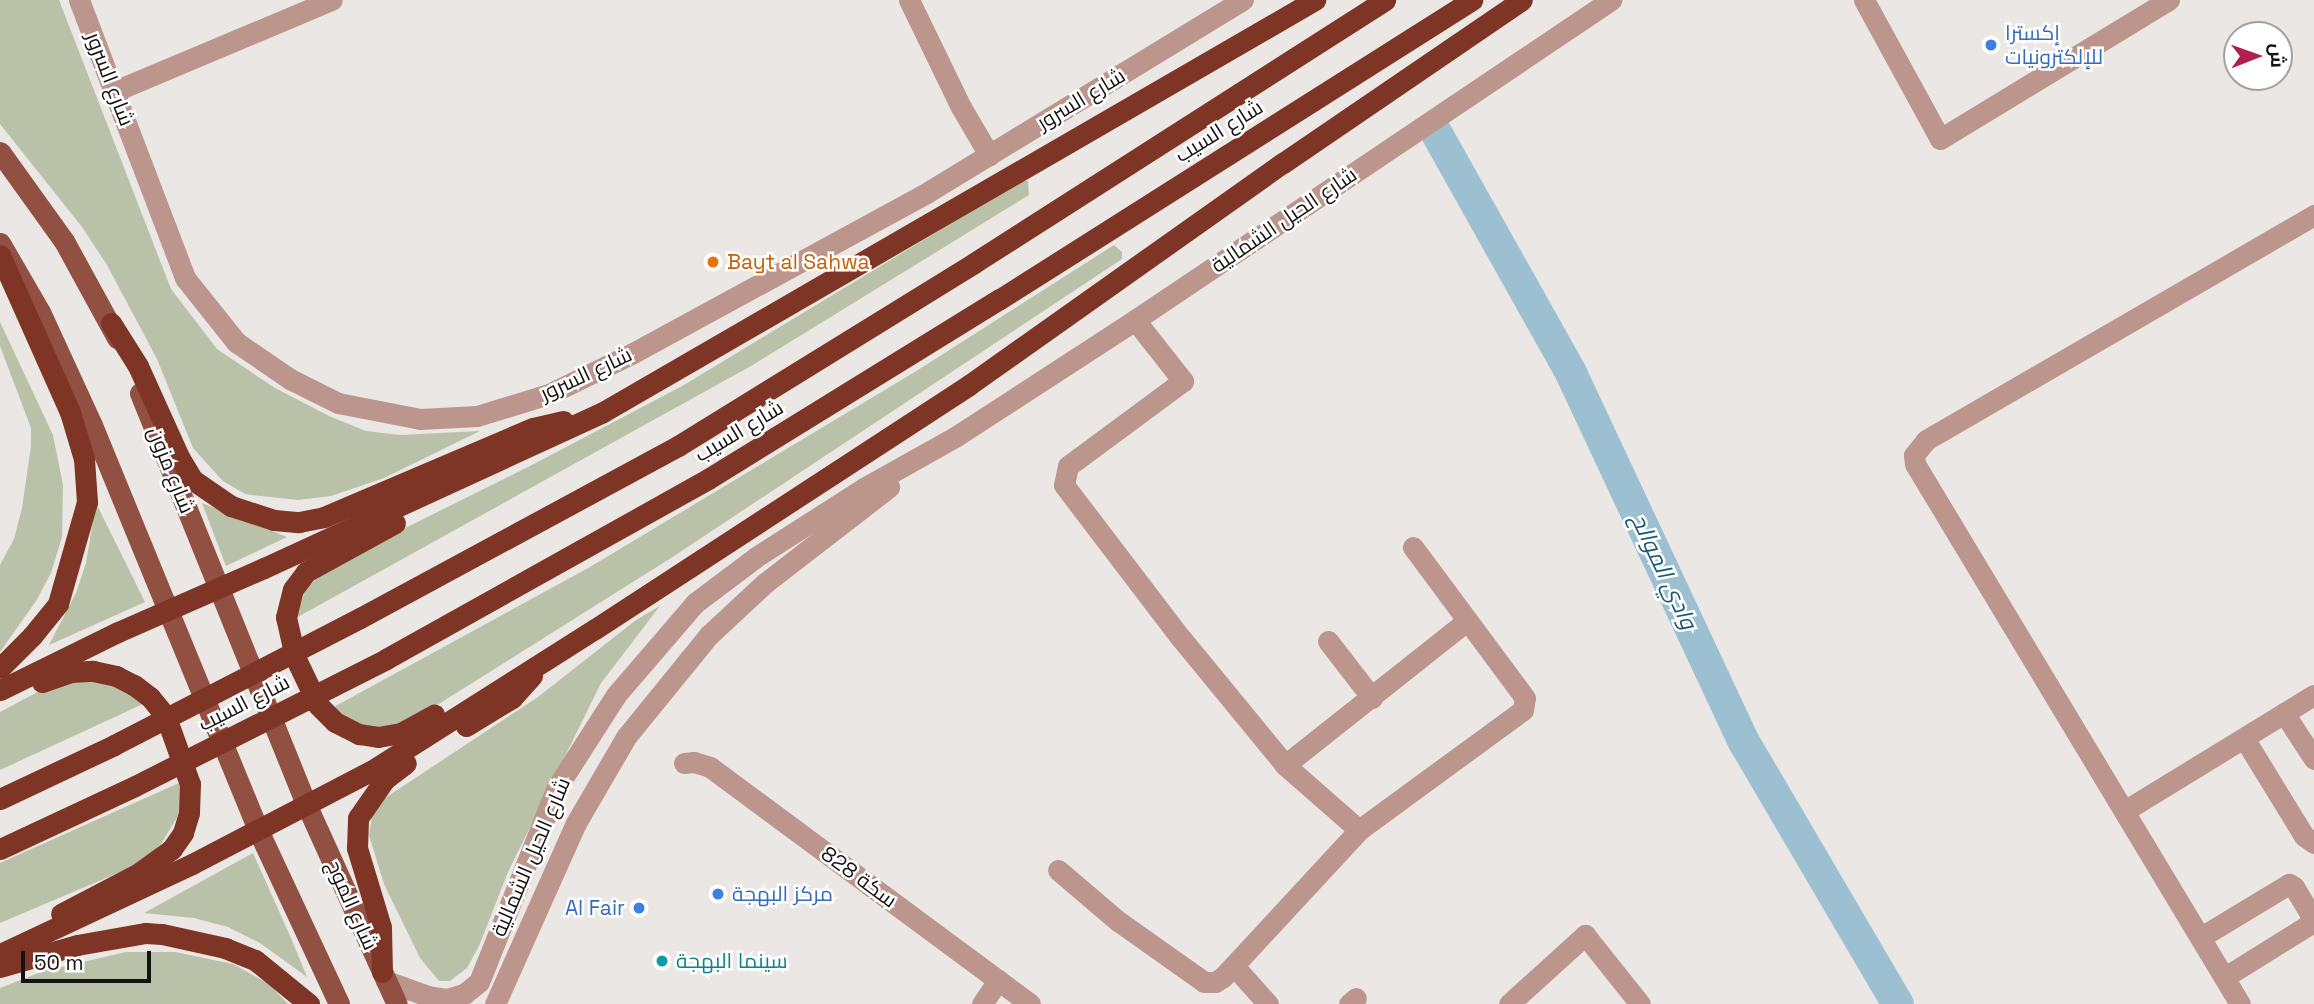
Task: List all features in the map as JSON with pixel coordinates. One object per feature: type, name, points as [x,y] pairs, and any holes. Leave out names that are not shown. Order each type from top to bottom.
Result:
[{"type":"highway","points":[[0,690],[603,412],[1315,0]]},
{"type":"highway","name":"شارع السيب","points":[[0,799],[114,745],[360,618],[678,446],[974,263],[1385,0]]},
{"type":"highway","name":"شارع السيب","points":[[0,849],[135,786],[386,659],[708,479],[1000,299],[1472,0]]},
{"type":"highway","points":[[2,957],[307,806],[371,771],[969,385],[1283,163],[1522,0]]},
{"type":"highway","points":[[0,255],[70,412],[84,459],[87,502],[58,604],[32,636],[0,668]]},
{"type":"highway","points":[[111,323],[138,366],[179,457],[193,480],[223,502],[274,520],[299,522],[324,517],[533,428],[603,412]]},
{"type":"highway","points":[[480,470],[432,503],[306,572],[293,589],[286,617],[295,657],[318,705],[335,722],[359,734],[378,737],[401,733],[464,697],[516,677]]},
{"type":"highway","points":[[384,977],[381,926],[357,848],[358,818],[385,779],[512,698],[551,657]]},
{"type":"highway","points":[[0,703],[48,679],[71,672],[93,671],[116,676],[150,697],[166,717],[190,784],[189,813],[183,833],[159,861],[65,912],[2,957]]},
{"type":"highway","points":[[2,957],[146,933],[162,934],[225,948],[255,960],[309,1004]]},
{"type":"main road","name":"شارع مزون","points":[[0,152],[64,241],[111,323],[307,806]]},
{"type":"main road","points":[[0,243],[40,313],[92,425],[258,830],[340,1004]]},
{"type":"main road","name":"شارع الموج","points":[[307,806],[397,1004]]},
{"type":"street","name":"شارع السرور","points":[[79,0],[185,278],[236,342],[290,379],[338,403],[419,419],[477,416],[549,394],[657,340],[928,192],[1243,0]]},
{"type":"street","points":[[115,91],[332,0]]},
{"type":"street","points":[[909,0],[961,107],[989,155]]},
{"type":"street","name":"شارع الحيل الشمالية","points":[[384,977],[428,996],[446,999],[464,994],[479,982],[548,808],[578,752],[616,695],[695,603],[777,544],[864,488],[955,437],[1135,320],[1611,0]]},
{"type":"street","points":[[1864,0],[1940,139],[2169,0]]},
{"type":"street","points":[[2240,1004],[2126,810],[1937,500],[1916,464],[1914,455],[1922,443],[2314,215]]},
{"type":"street","points":[[1135,320],[1183,381],[1068,466],[1065,485],[1180,637],[1285,765],[1359,830]]},
{"type":"street","name":"شارع الحيل الشمالية","points":[[495,1004],[592,792],[626,737],[709,635],[765,583],[955,437]]},
{"type":"street","points":[[1058,870],[1118,921],[1204,982],[1215,982],[1234,966],[1359,830],[1526,705],[1525,698],[1413,547]]},
{"type":"street","points":[[1285,765],[1467,621]]},
{"type":"street","points":[[1328,641],[1372,698]]},
{"type":"street","points":[[2126,810],[2314,695]]},
{"type":"street","points":[[2284,713],[2314,759]]},
{"type":"street","points":[[2244,738],[2312,842]]},
{"type":"street","points":[[578,752],[580,774],[592,792]]},
{"type":"street","name":"سكة 828","points":[[684,763],[694,762],[710,767],[1030,1004]]},
{"type":"street","points":[[2201,937],[2289,884],[2294,887],[2311,914],[2310,924],[2225,977]]},
{"type":"street","points":[[1509,1004],[1585,935],[1640,1004]]},
{"type":"street","points":[[1234,966],[1268,1004]]},
{"type":"street","points":[[982,1004],[998,980]]},
{"type":"green space","points":[[0,0],[59,0],[171,289],[217,349],[275,388],[329,416],[366,431],[400,435],[480,431],[384,478],[331,496],[298,500],[245,494],[223,481],[193,448],[157,359],[107,265],[82,227],[0,124]]},
{"type":"green space","points":[[1021,181],[1028,181],[1029,195],[751,366],[296,618],[306,588],[335,563],[534,464],[684,385]]},
{"type":"green space","points":[[1114,245],[1122,252],[1122,259],[671,558],[402,727],[362,729],[332,708],[590,567],[918,370]]},
{"type":"green space","points":[[0,322],[53,435],[63,485],[62,537],[51,573],[36,601],[0,652],[0,565],[14,539],[22,508],[31,428],[0,346]]},
{"type":"green space","points":[[96,503],[145,602],[49,645],[76,593],[86,563]]},
{"type":"green space","points":[[202,503],[287,537],[226,566]]},
{"type":"green space","points":[[660,606],[601,683],[508,872],[479,946],[467,968],[450,981],[439,981],[420,958],[384,884],[369,835],[373,811],[382,800],[538,697],[636,620]]},
{"type":"green space","points":[[73,679],[116,682],[143,704],[0,770],[0,712],[47,687]]},
{"type":"green space","points":[[179,783],[182,791],[178,816],[161,844],[148,856],[125,870],[0,923],[0,863]]},
{"type":"green space","points":[[253,853],[307,977],[260,943],[228,927],[194,918],[144,913]]},
{"type":"green space","points":[[126,952],[175,952],[233,964],[269,984],[288,1004],[0,1004],[0,988],[44,971]]},
{"type":"waterway","name":"وادي الموالح","points":[[1437,134],[1571,373],[1744,742],[1898,1004]]},
{"type":"place","name":"إكسترا للإلكترونيات","points":[[1991,45]]},
{"type":"place","name":"Bayt al Sahwa","points":[[713,262]]},
{"type":"place","name":"مركز البهجة","points":[[718,894]]},
{"type":"place","name":"Al Fair","points":[[639,908]]},
{"type":"place","name":"سينما البهجة","points":[[662,961]]}]
